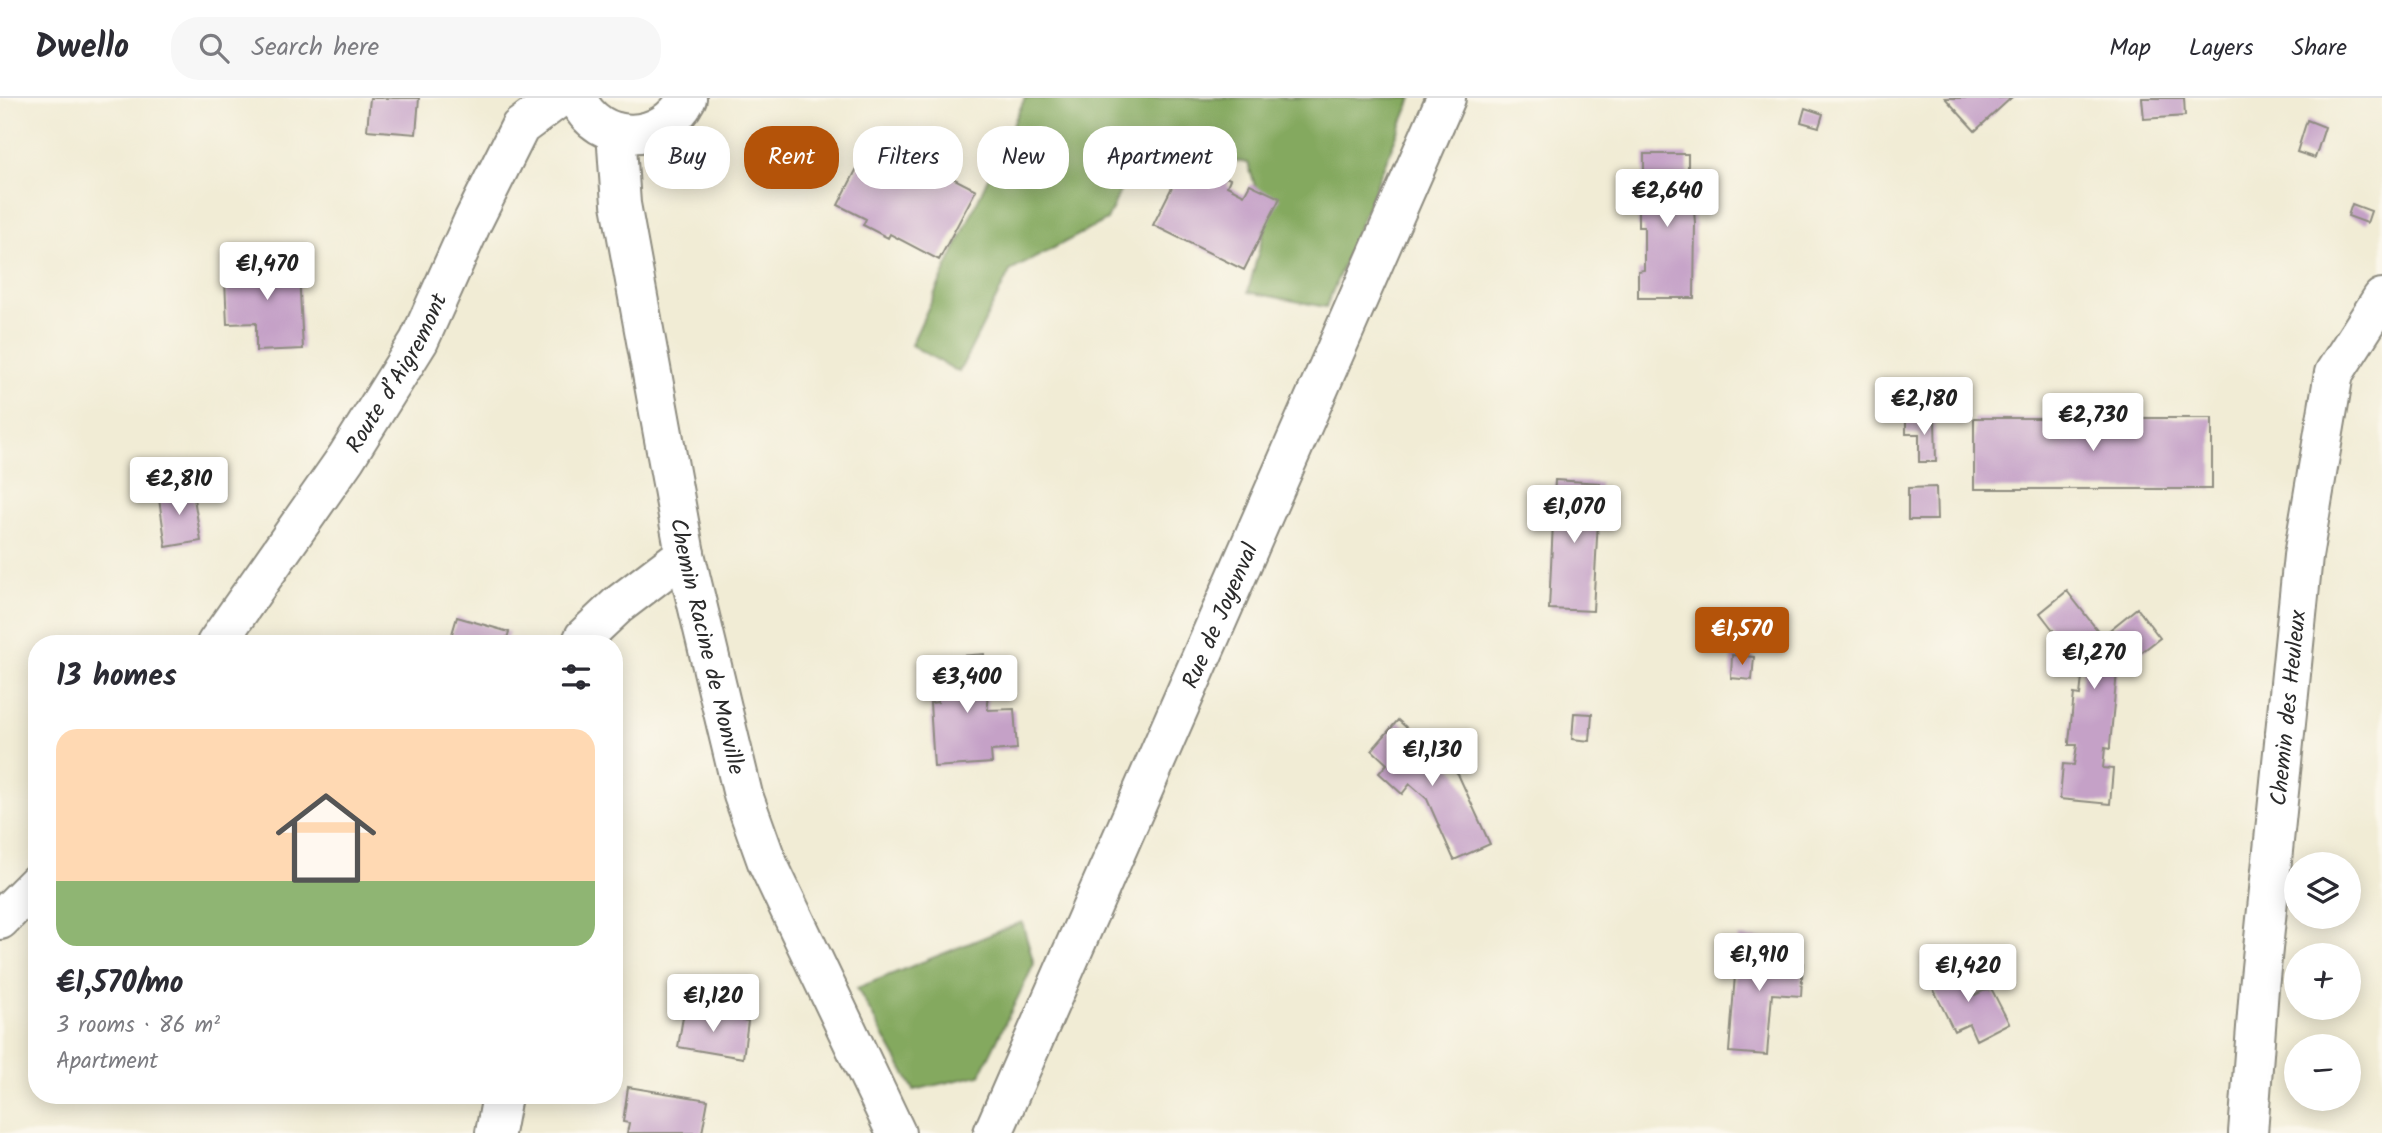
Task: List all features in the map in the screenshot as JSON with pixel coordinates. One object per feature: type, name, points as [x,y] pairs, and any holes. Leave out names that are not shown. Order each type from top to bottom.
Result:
[{"type":"street","name":"Route d’Aigremont","points":[[222,635],[346,458],[419,341],[471,223],[520,127],[559,98]]},
{"type":"street","points":[[577,98],[581,107],[596,123],[616,132],[634,134],[652,131],[669,122],[687,98]]},
{"type":"street","name":"Rue de Joyenval","points":[[993,1133],[1446,98]]},
{"type":"street","name":"Chemin Racine de Monville","points":[[616,132],[621,204],[685,554],[743,795],[767,862],[896,1133]]},
{"type":"street","name":"Chemin des Heuleux","points":[[2248,1133],[2260,975],[2303,556],[2334,373],[2382,298]]},
{"type":"street","points":[[586,635],[618,605],[685,554]]},
{"type":"street","points":[[0,920],[28,892]]},
{"type":"street","points":[[495,1133],[500,1104]]},
{"type":"green space","points":[[1025,98],[1412,98],[1326,307],[1248,292],[1266,223],[1248,163],[1237,161],[1237,126],[1083,126],[1083,189],[1121,189],[1107,220],[1010,271],[959,372],[911,345],[983,189],[1069,189],[1069,126],[1012,126]]},
{"type":"green space","points":[[1022,922],[1034,964],[980,1075],[914,1090],[857,988]]},
{"type":"building","points":[[370,98],[419,98],[416,134],[367,130]]},
{"type":"building","points":[[1945,98],[2011,98],[1975,131]]},
{"type":"building","points":[[2142,98],[2184,98],[2185,116],[2144,119]]},
{"type":"building","points":[[1805,108],[1823,114],[1819,127],[1801,122]]},
{"type":"building","points":[[2307,120],[2325,127],[2315,158],[2297,152]]},
{"type":"building","points":[[1644,154],[1688,154],[1688,199],[1693,199],[1695,223],[1694,298],[1638,298],[1638,271],[1644,270],[1644,227],[1638,227],[1638,199],[1644,200]]},
{"type":"building","points":[[853,176],[853,189],[963,189],[963,183],[976,190],[939,260],[890,234],[888,238],[863,225],[866,219],[838,205]]},
{"type":"building","points":[[1250,184],[1280,198],[1244,270],[1153,225],[1171,189],[1233,189],[1244,195]]},
{"type":"building","points":[[2352,204],[2371,211],[2367,223],[2348,216]]},
{"type":"building","points":[[285,253],[286,274],[299,273],[303,349],[256,351],[256,323],[227,324],[225,280],[245,279],[243,255]]},
{"type":"building","points":[[1935,417],[1936,462],[1919,462],[1919,434],[1906,434],[1906,418]]},
{"type":"building","points":[[1974,418],[2212,418],[2212,489],[1974,489]]},
{"type":"building","points":[[1555,480],[1600,483],[1593,611],[1549,609]]},
{"type":"building","points":[[192,486],[201,541],[166,547],[158,492]]},
{"type":"building","points":[[1936,487],[1937,520],[1908,520],[1908,488]]},
{"type":"building","points":[[2067,591],[2102,636],[2137,608],[2160,638],[2125,665],[2113,664],[2112,671],[2117,672],[2110,749],[2105,748],[2103,768],[2113,769],[2110,804],[2060,799],[2063,764],[2074,765],[2077,745],[2069,745],[2069,742],[2074,694],[2080,695],[2083,669],[2040,613]]},
{"type":"building","points":[[457,617],[509,632],[508,635],[452,635]]},
{"type":"building","points":[[984,654],[988,710],[1014,709],[1017,749],[991,751],[992,763],[934,767],[930,703],[938,702],[935,658]]},
{"type":"building","points":[[1732,655],[1754,657],[1752,680],[1731,678]]},
{"type":"building","points":[[1574,713],[1592,714],[1590,741],[1572,739]]},
{"type":"building","points":[[1398,720],[1458,774],[1490,844],[1454,860],[1427,799],[1410,784],[1402,794],[1379,773],[1387,764],[1372,750]]},
{"type":"building","points":[[1738,937],[1773,940],[1771,958],[1803,960],[1801,996],[1772,994],[1767,1055],[1729,1052]]},
{"type":"building","points":[[1962,968],[1975,995],[1992,990],[2009,1023],[1976,1040],[1969,1024],[1954,1031],[1928,978],[1942,970],[1945,976]]},
{"type":"building","points":[[684,1011],[748,1021],[743,1058],[678,1047]]},
{"type":"building","points":[[628,1087],[708,1100],[702,1133],[627,1133],[629,1123],[623,1122]]}]
